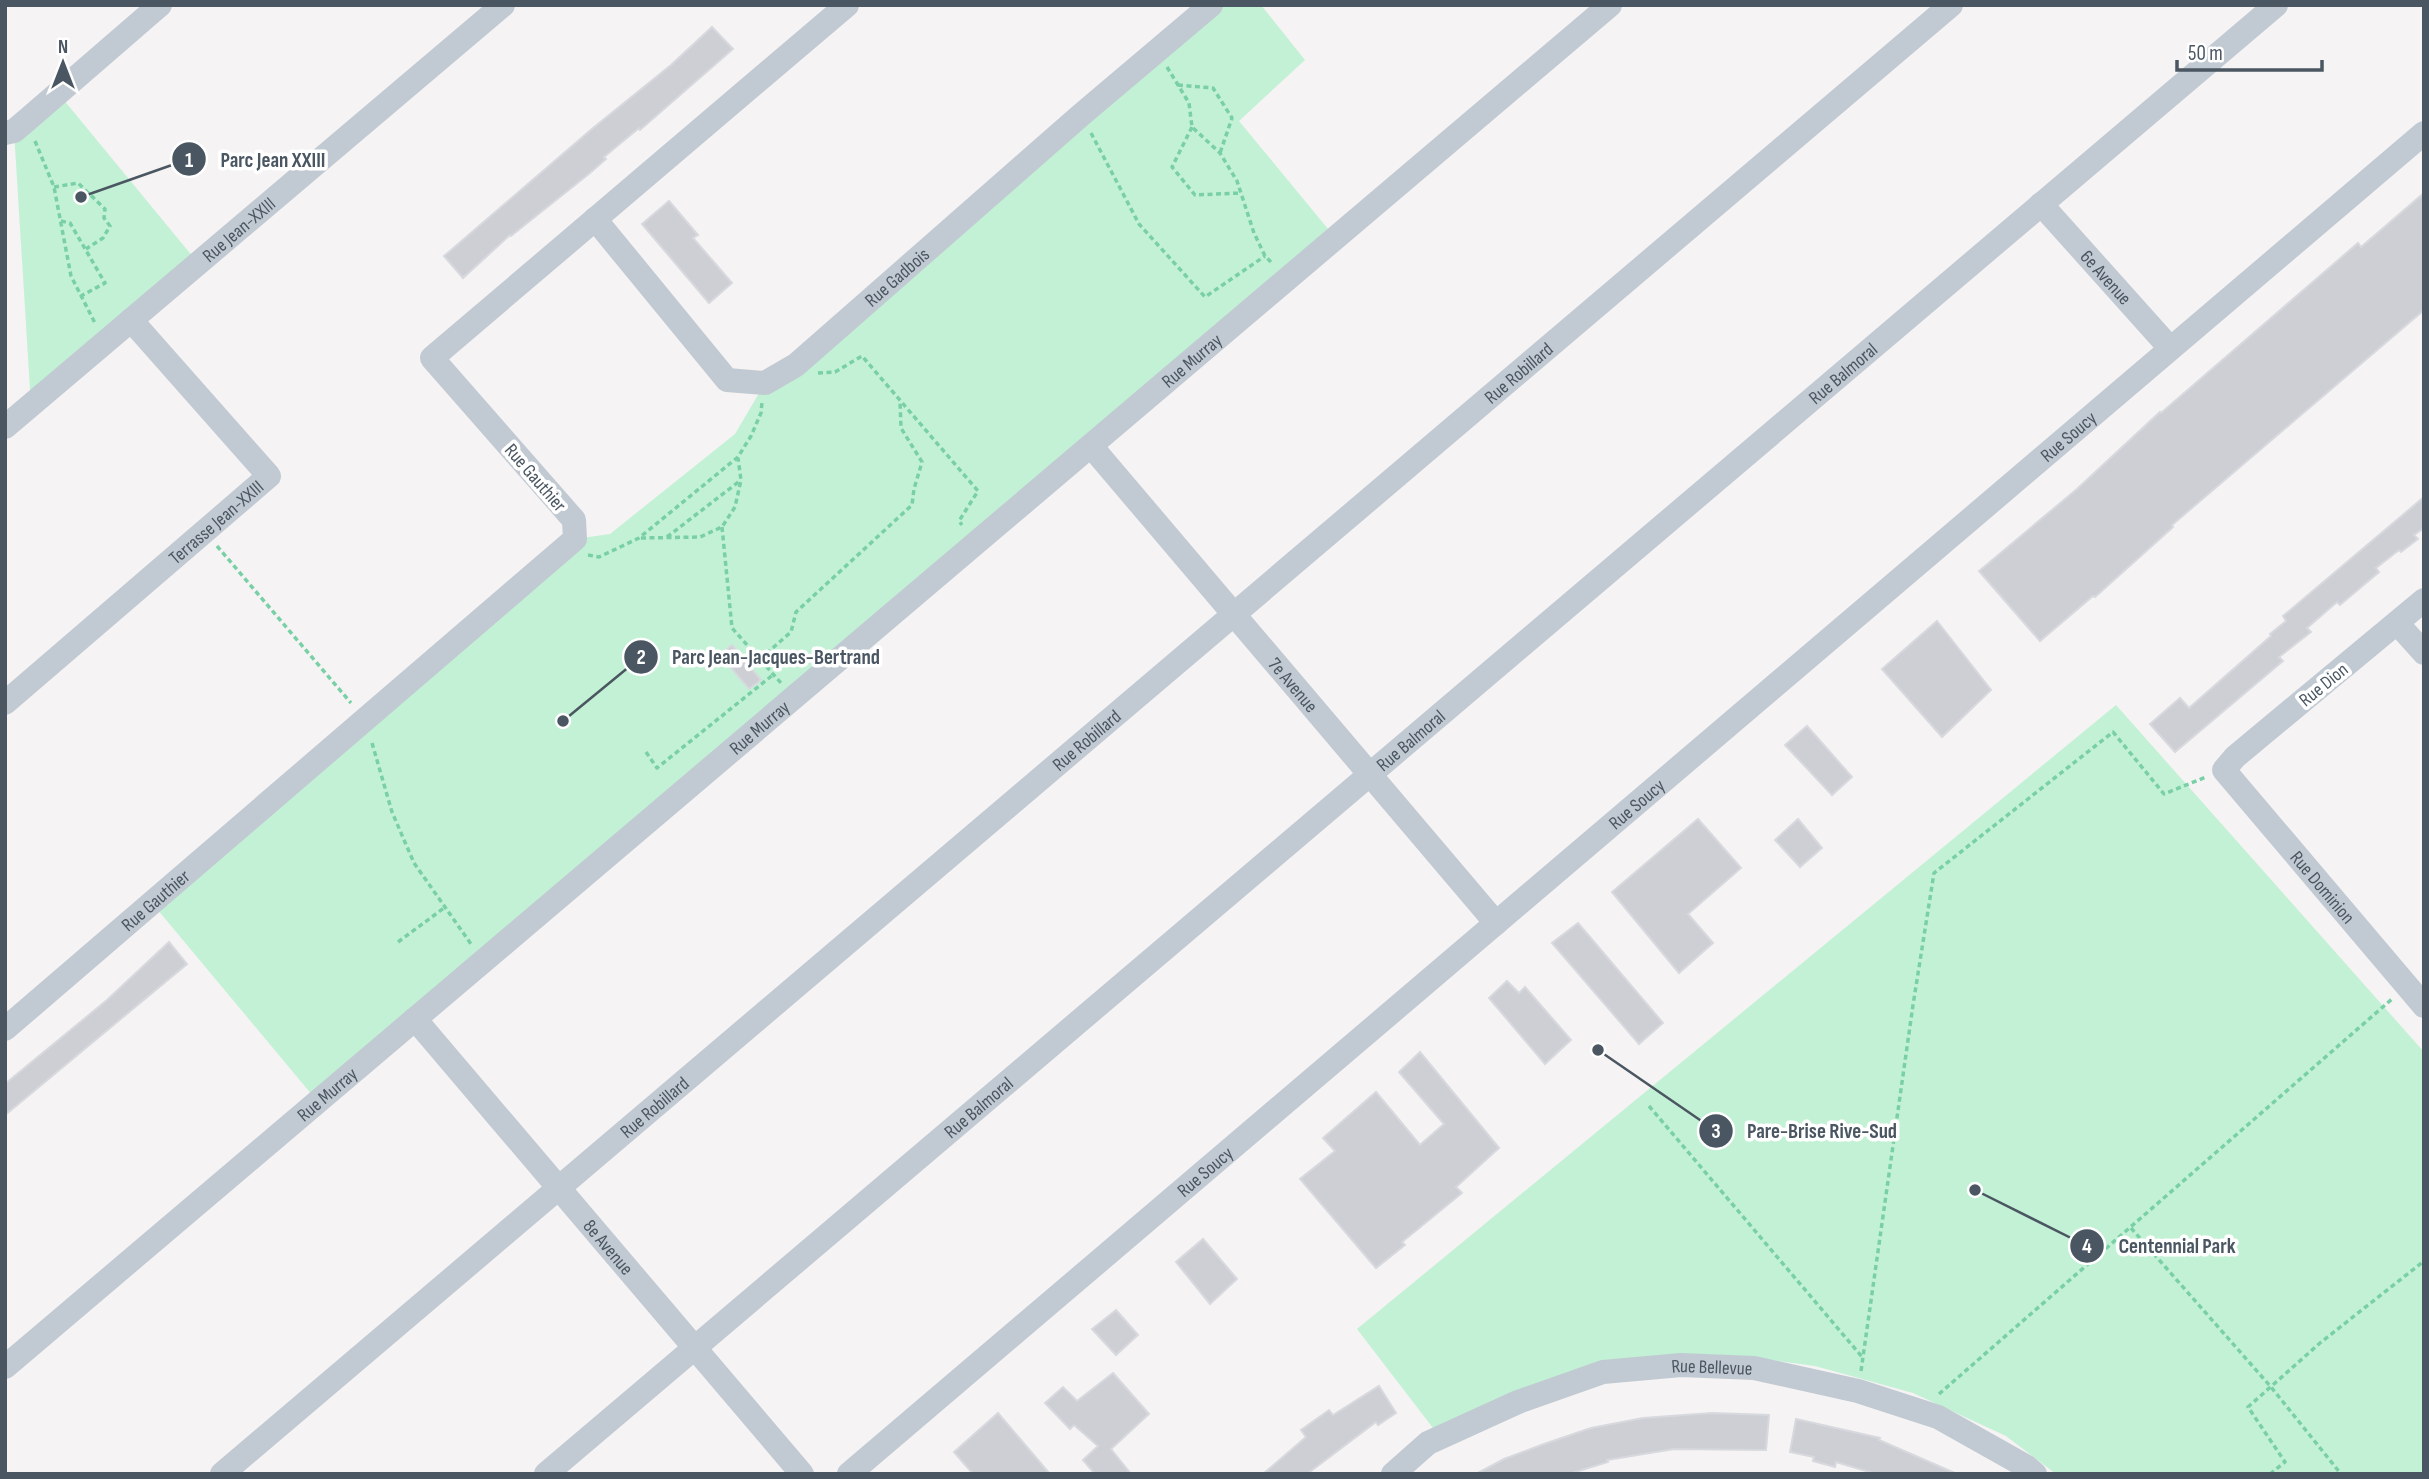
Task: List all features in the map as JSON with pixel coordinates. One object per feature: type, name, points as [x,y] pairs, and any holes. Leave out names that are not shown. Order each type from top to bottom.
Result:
[{"type":"street","points":[[5,133],[14,131],[160,5]]},
{"type":"street","name":"Rue Jean-XXIII","points":[[5,427],[503,5]]},
{"type":"street","name":"Rue Gauthier","points":[[5,1029],[575,539],[574,520],[432,358],[847,5]]},
{"type":"street","name":"Rue Gadbois","points":[[765,383],[796,365],[1211,5]]},
{"type":"street","name":"Rue Murray","points":[[5,1367],[1611,5]]},
{"type":"street","name":"Rue Robillard","points":[[222,1474],[1951,5]]},
{"type":"street","name":"Rue Balmoral","points":[[546,1474],[2276,5]]},
{"type":"street","name":"Rue Soucy","points":[[849,1474],[2424,133]]},
{"type":"street","name":"6e Avenue","points":[[2041,204],[2171,348]]},
{"type":"street","points":[[595,219],[727,380],[765,383]]},
{"type":"street","name":"Terrasse Jean-XXIII","points":[[5,702],[269,476],[131,320]]},
{"type":"street","name":"7e Avenue","points":[[1091,446],[1496,923]]},
{"type":"street","name":"Rue Dion","points":[[2224,770],[2235,757],[2424,600]]},
{"type":"street","points":[[2397,623],[2424,653]]},
{"type":"street","name":"Rue Dominion","points":[[2224,770],[2424,1006]]},
{"type":"street","name":"8e Avenue","points":[[415,1019],[802,1474]]},
{"type":"street","name":"Rue Bellevue","points":[[1393,1474],[1428,1443],[1518,1402],[1603,1372],[1681,1365],[1755,1368],[1858,1391],[1938,1417],[2035,1474]]},
{"type":"path","points":[[1157,51],[1189,103],[1192,127],[1172,167],[1195,195],[1241,193]]},
{"type":"path","points":[[1178,85],[1213,88],[1232,118],[1220,153]]},
{"type":"path","points":[[1082,115],[1139,224],[1205,298],[1265,256]]},
{"type":"path","points":[[27,120],[54,187],[71,276],[105,342]]},
{"type":"path","points":[[1192,127],[1220,153],[1237,181],[1254,233],[1265,256],[1287,280]]},
{"type":"path","points":[[54,187],[78,183],[105,209],[104,218],[110,226],[103,238],[86,249]]},
{"type":"path","points":[[61,221],[70,223],[105,283],[81,296]]},
{"type":"path","points":[[796,365],[814,374],[835,372],[862,356],[978,491],[960,521],[974,545]]},
{"type":"path","points":[[562,550],[600,557],[639,538],[738,457],[761,413],[765,383]]},
{"type":"path","points":[[760,659],[791,632],[796,612],[912,506],[922,462],[901,428],[901,401]]},
{"type":"path","points":[[639,538],[700,537],[722,527],[735,507],[741,480],[738,457]]},
{"type":"path","points":[[666,538],[741,480]]},
{"type":"path","points":[[722,527],[732,628],[794,697]]},
{"type":"path","points":[[646,752],[657,768],[774,674]]},
{"type":"path","points":[[1858,1391],[1934,873],[2113,732],[2164,794],[2224,770]]},
{"type":"path","points":[[398,942],[444,908]]},
{"type":"path","points":[[1920,1411],[2407,986]]},
{"type":"path","points":[[1649,1106],[1863,1358]]},
{"type":"path","points":[[2130,1228],[2271,1387],[2341,1474]]},
{"type":"path","points":[[2270,1474],[2285,1462],[2248,1407],[2320,1343],[2424,1261]]},
{"type":"green space","points":[[1212,5],[1261,5],[1305,60],[1239,121],[1333,235],[318,1102],[152,903],[575,539],[610,534],[735,434],[765,383]]},
{"type":"green space","points":[[58,93],[198,263],[31,405],[14,131]]},
{"type":"green space","points":[[2116,705],[2424,1052],[2424,1474],[2056,1474],[2006,1436],[1913,1393],[1815,1366],[1740,1356],[1657,1359],[1433,1428],[1357,1329]]},
{"type":"building","points":[[712,27],[733,49],[640,130],[639,128],[604,157],[606,159],[590,173],[510,235],[463,278],[444,256],[671,65]]},
{"type":"building","points":[[2424,193],[2424,310],[2172,525],[2173,527],[2095,597],[2040,641],[1979,571],[2077,489],[2160,412],[2358,243],[2361,247]]},
{"type":"building","points":[[669,201],[698,235],[693,238],[732,283],[709,303],[642,224]]},
{"type":"building","points":[[2424,497],[2424,528],[2414,535],[2418,539],[2376,568],[2379,572],[2340,605],[2337,602],[2307,628],[2311,632],[2279,657],[2283,661],[2175,752],[2150,724],[2180,698],[2189,708],[2271,636],[2270,634],[2286,621],[2283,616]]},
{"type":"building","points":[[1937,621],[1991,690],[1942,737],[1882,669]]},
{"type":"building","points":[[732,645],[761,680],[749,689],[720,655]]},
{"type":"building","points":[[1807,726],[1852,777],[1832,795],[1785,745]]},
{"type":"building","points":[[1698,819],[1741,868],[1688,914],[1713,943],[1679,973],[1612,892]]},
{"type":"building","points":[[1798,819],[1822,848],[1800,867],[1775,840]]},
{"type":"building","points":[[1578,923],[1663,1023],[1639,1044],[1552,943]]},
{"type":"building","points":[[169,942],[187,964],[5,1115],[5,1084],[107,1000]]},
{"type":"building","points":[[1507,981],[1519,993],[1525,987],[1571,1040],[1545,1064],[1489,998]]},
{"type":"building","points":[[1420,1052],[1499,1148],[1456,1187],[1462,1193],[1402,1242],[1405,1245],[1376,1268],[1300,1179],[1335,1151],[1323,1138],[1376,1092],[1420,1145],[1444,1124],[1399,1072]]},
{"type":"building","points":[[1203,1239],[1237,1279],[1210,1304],[1176,1262]]},
{"type":"building","points":[[1116,1310],[1138,1335],[1116,1355],[1092,1329]]},
{"type":"building","points":[[1113,1373],[1149,1414],[1111,1449],[1131,1474],[1095,1474],[1083,1460],[1098,1446],[1074,1425],[1070,1429],[1045,1403],[1063,1387],[1077,1401]]},
{"type":"building","points":[[1379,1386],[1396,1413],[1378,1425],[1376,1422],[1307,1474],[1263,1474],[1306,1437],[1301,1430],[1329,1410],[1333,1415]]},
{"type":"building","points":[[998,1413],[1050,1474],[973,1474],[954,1452]]},
{"type":"building","points":[[1712,1413],[1769,1415],[1766,1450],[1674,1449],[1607,1460],[1608,1462],[1569,1474],[1476,1474],[1504,1459],[1591,1428],[1643,1418]]},
{"type":"building","points":[[1796,1419],[1880,1438],[1879,1440],[1957,1474],[1876,1474],[1836,1462],[1835,1467],[1813,1461],[1814,1457],[1790,1452]]},
{"type":"place","name":"Parc Jean XXIII","points":[[81,197]]},
{"type":"place","name":"Parc Jean-Jacques-Bertrand","points":[[563,721]]},
{"type":"place","name":"Pare-Brise Rive-Sud","points":[[1598,1050]]},
{"type":"place","name":"Centennial Park","points":[[1975,1190]]}]
